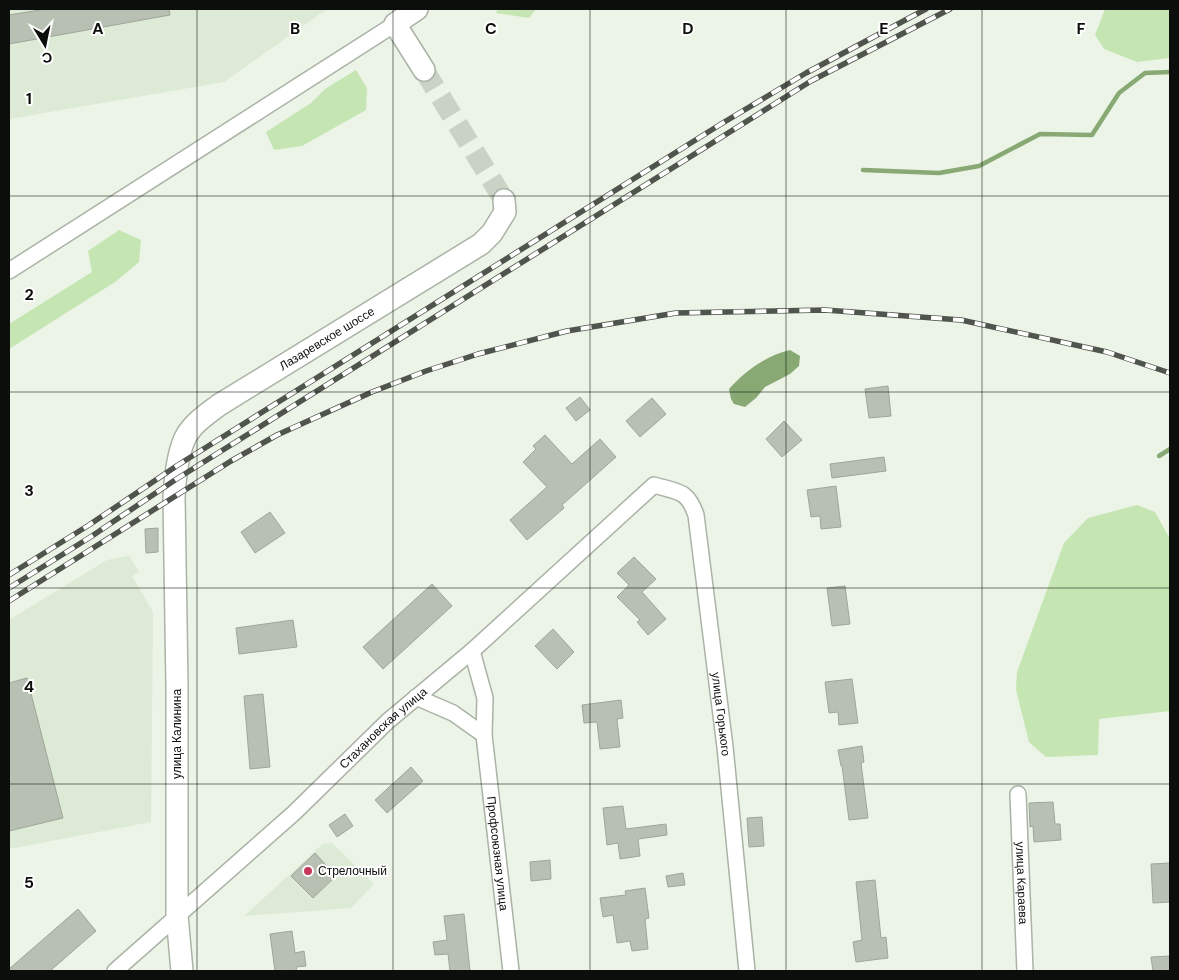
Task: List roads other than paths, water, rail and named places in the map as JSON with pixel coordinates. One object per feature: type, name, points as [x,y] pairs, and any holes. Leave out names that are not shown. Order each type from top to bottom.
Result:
[{"type":"street","points":[[9,271],[416,9]]},
{"type":"street","points":[[395,24],[424,70]]},
{"type":"street","name":"Лазаревское шоссе","points":[[174,496],[178,465],[185,437],[198,421],[219,405],[481,244],[492,234],[505,212],[504,200]]},
{"type":"street","name":"Стахановская улица","points":[[114,971],[294,813],[388,721],[472,650],[654,485]]},
{"type":"street","name":"улица Горького","points":[[654,485],[682,494],[691,500],[696,515],[725,747],[747,971]]},
{"type":"street","name":"улица Калинина","points":[[174,496],[177,687],[177,915],[182,971]]},
{"type":"street","name":"Профсоюзная улица","points":[[472,650],[485,698],[484,735],[510,971]]},
{"type":"street","points":[[416,697],[454,713],[484,735]]},
{"type":"street","name":"улица Караева","points":[[1018,794],[1025,971]]},
{"type":"waterway","points":[[863,170],[939,173],[979,166],[1040,134],[1092,135],[1119,93],[1145,73],[1170,72]]},
{"type":"waterway","points":[[1159,456],[1170,449]]},
{"type":"tunnel","points":[[424,70],[504,200]]},
{"type":"railway","points":[[9,575],[89,525],[178,465],[721,124],[806,73],[926,9]]},
{"type":"railway","points":[[9,588],[92,536],[175,480],[811,81],[950,9]]},
{"type":"railway","points":[[9,601],[231,461],[277,435],[372,392],[426,371],[478,354],[567,331],[676,313],[825,310],[961,320],[1107,352],[1170,373]]},
{"type":"place","name":"Стрелочный","points":[[308,871]]}]
